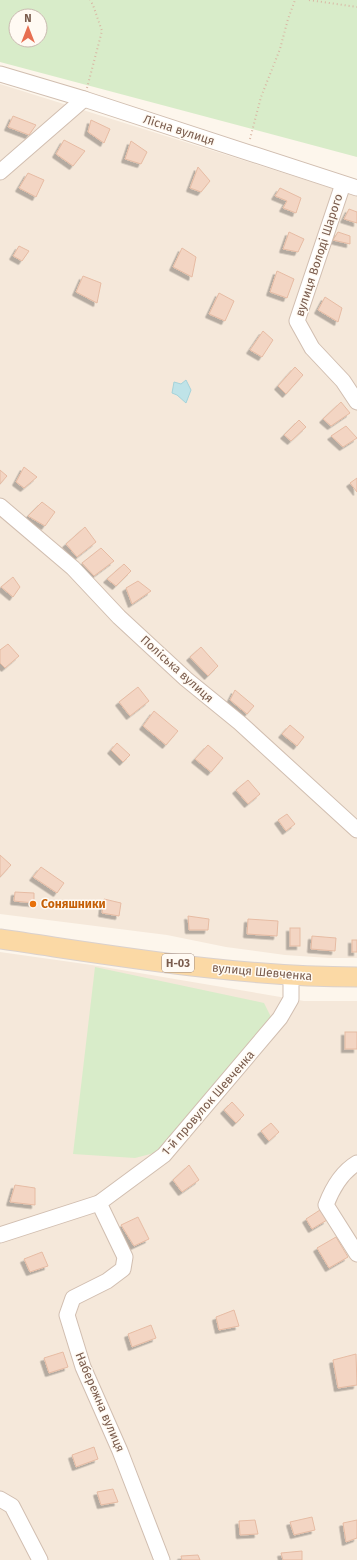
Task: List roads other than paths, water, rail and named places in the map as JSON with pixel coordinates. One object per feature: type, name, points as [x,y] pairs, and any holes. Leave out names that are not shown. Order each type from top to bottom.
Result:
[{"type":"main road","name":"вулиця Шевченка","points":[[0,939],[239,971],[291,976],[357,977]]},
{"type":"street","name":"Лісна вулиця","points":[[0,74],[84,99],[350,186]]},
{"type":"street","points":[[0,172],[84,99]]},
{"type":"street","name":"вулиця Володі Шарого","points":[[350,186],[297,320],[312,348],[343,381],[357,402]]},
{"type":"street","name":"Поліська вулиця","points":[[0,506],[73,568],[119,617],[186,679],[240,723],[357,830]]},
{"type":"street","name":"1-й провулок Шевченка","points":[[0,1235],[99,1203],[164,1155],[280,1018],[291,999],[291,976]]},
{"type":"street","points":[[357,1162],[332,1189],[326,1205],[357,1254]]},
{"type":"street","name":"Набережна вулиця","points":[[99,1203],[125,1257],[123,1268],[107,1281],[73,1298],[67,1315],[83,1367],[120,1451],[162,1560]]},
{"type":"street","points":[[0,1499],[12,1506],[40,1560]]},
{"type":"water","points":[[186,380],[191,390],[186,403],[177,395],[172,393],[174,382],[181,384]]},
{"type":"place","name":"Соняшники","points":[[33,904]]}]
